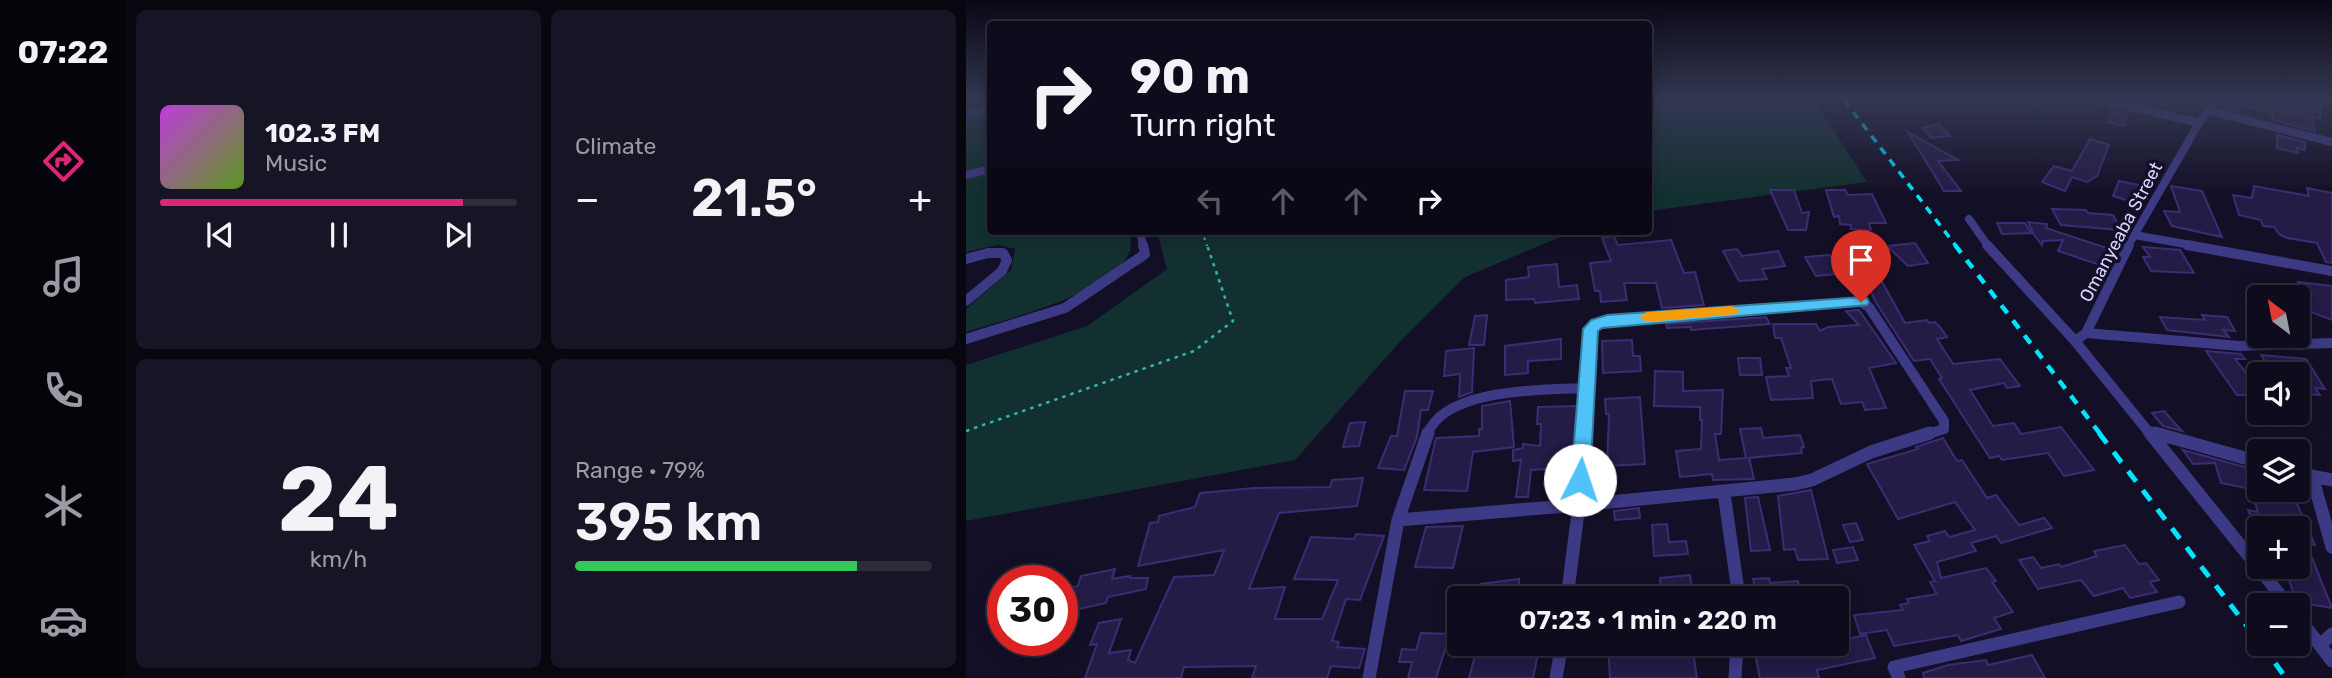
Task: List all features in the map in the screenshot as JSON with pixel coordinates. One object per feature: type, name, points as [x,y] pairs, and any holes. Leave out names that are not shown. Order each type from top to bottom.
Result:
[{"type":"street","name":"Omanyeaba Street","points":[[2080,337],[2134,235],[2194,132]]},
{"type":"street","points":[[2291,132],[2332,142]]},
{"type":"street","points":[[966,174],[987,170]]},
{"type":"street","points":[[1969,219],[1987,245],[2080,337],[2150,432],[2279,593]]},
{"type":"street","points":[[966,339],[1065,307],[1145,254],[1141,235]]},
{"type":"street","points":[[2134,235],[2332,271]]},
{"type":"street","points":[[966,259],[988,253],[1003,253],[1007,260],[1002,271],[966,301]]},
{"type":"street","points":[[1398,520],[1578,503],[1724,493],[1812,480],[1871,453],[1944,429],[1944,421],[1869,307],[1861,302],[1607,320],[1591,329],[1578,503],[1568,586]]},
{"type":"street","points":[[2080,337],[2308,346],[2332,343]]},
{"type":"street","points":[[1369,678],[1398,520],[1430,427],[1438,418],[1478,399],[1587,388]]},
{"type":"street","points":[[2150,432],[2247,459]]},
{"type":"street","points":[[2332,481],[2312,476],[2332,547]]},
{"type":"street","points":[[1724,493],[1737,586]]},
{"type":"street","points":[[1899,678],[1894,667],[2179,602]]},
{"type":"street","points":[[2310,632],[2332,661]]},
{"type":"street","points":[[2320,645],[2332,634]]},
{"type":"street","points":[[1556,678],[1560,656]]},
{"type":"street","points":[[1735,678],[1736,656]]},
{"type":"path","points":[[966,431],[1194,351],[1233,321],[1203,235]]},
{"type":"green space","points":[[966,132],[987,132],[987,168],[966,173]]},
{"type":"green space","points":[[1652,132],[1834,132],[1867,182],[1652,211]]},
{"type":"green space","points":[[987,173],[987,235],[1130,235],[1129,253],[1118,268],[1080,293],[1031,312],[966,332],[966,309],[1011,270],[1015,249],[998,245],[966,252],[966,179]]},
{"type":"green space","points":[[1158,235],[1565,235],[1465,277],[1397,345],[1295,460],[966,521],[966,365],[1087,326],[1167,269]]},
{"type":"building","points":[[1908,132],[1958,160],[1938,161],[1961,191],[1944,191]]},
{"type":"building","points":[[1926,132],[1946,132],[1950,136],[1931,138]]},
{"type":"building","points":[[2277,135],[2305,142],[2305,150],[2297,148],[2298,153],[2277,148]]},
{"type":"building","points":[[2090,139],[2109,145],[2097,176],[2087,182],[2072,177],[2065,191],[2042,182],[2054,166],[2072,171]]},
{"type":"building","points":[[2119,181],[2139,185],[2133,202],[2113,196]]},
{"type":"building","points":[[2171,186],[2202,191],[2222,237],[2172,226],[2164,211],[2180,212]]},
{"type":"building","points":[[2254,186],[2309,196],[2307,188],[2332,193],[2332,263],[2326,262],[2317,243],[2287,238],[2279,234],[2274,227],[2263,226],[2261,220],[2239,215],[2233,195],[2252,198]]},
{"type":"building","points":[[1770,190],[1794,190],[1802,213],[1809,212],[1806,230],[1788,230]]},
{"type":"building","points":[[1826,190],[1845,190],[1848,195],[1872,194],[1886,223],[1869,223],[1871,230],[1851,229],[1851,225],[1840,224],[1839,216],[1834,217]]},
{"type":"building","points":[[2052,209],[2086,210],[2088,213],[2113,215],[2121,230],[2061,225]]},
{"type":"building","points":[[2028,222],[2047,224],[2046,228],[2107,248],[2100,265],[2058,251],[2063,240],[2043,241],[2042,245]]},
{"type":"building","points":[[1997,223],[2025,223],[2031,233],[2002,234]]},
{"type":"building","points":[[1614,236],[1618,245],[1671,240],[1684,273],[1695,272],[1704,305],[1662,308],[1656,283],[1624,283],[1627,300],[1601,302],[1600,291],[1595,291],[1590,263],[1611,261],[1602,238]]},
{"type":"building","points":[[1915,243],[1928,263],[1908,266],[1887,246]]},
{"type":"building","points":[[2143,247],[2180,250],[2194,273],[2151,271],[2143,257],[2150,257]]},
{"type":"building","points":[[1737,249],[1742,256],[1778,251],[1785,266],[1762,269],[1767,279],[1739,281],[1723,251]]},
{"type":"building","points":[[1829,255],[1834,260],[1836,274],[1816,276],[1805,257]]},
{"type":"building","points":[[1557,264],[1559,287],[1577,285],[1579,299],[1535,303],[1534,299],[1506,300],[1506,280],[1529,277],[1528,267]]},
{"type":"building","points":[[1877,273],[1905,323],[1927,320],[1940,327],[1947,337],[1937,339],[1953,364],[2000,359],[2020,386],[2007,388],[2004,383],[1970,390],[1993,426],[2014,423],[2021,434],[2061,427],[2094,470],[2064,476],[2048,453],[2002,460],[1999,456],[1990,458],[1939,379],[1942,378],[1930,359],[1914,361],[1875,301],[1864,276]]},
{"type":"building","points":[[2298,282],[2332,286],[2332,320],[2310,312],[2310,285],[2298,285]]},
{"type":"building","points":[[1859,310],[1896,363],[1869,368],[1886,408],[1865,410],[1862,402],[1841,404],[1832,379],[1811,381],[1813,398],[1771,400],[1766,377],[1789,376],[1786,368],[1791,368],[1781,338],[1775,338],[1773,324],[1816,324],[1820,331],[1828,327],[1859,325],[1846,311]]},
{"type":"building","points":[[1487,315],[1484,345],[1469,345],[1475,316]]},
{"type":"building","points":[[2202,315],[2227,317],[2235,331],[2223,330],[2229,337],[2167,330],[2160,317],[2205,320]]},
{"type":"building","points":[[1766,317],[1770,324],[1691,330],[1691,327],[1667,328],[1666,324]]},
{"type":"building","points":[[1561,339],[1561,359],[1528,361],[1528,373],[1505,375],[1505,346]]},
{"type":"building","points":[[1632,340],[1633,356],[1640,356],[1641,371],[1603,373],[1602,341]]},
{"type":"building","points":[[1474,348],[1472,392],[1459,397],[1460,374],[1444,376],[1446,351]]},
{"type":"building","points":[[2206,351],[2241,354],[2245,359],[2235,359],[2247,374],[2247,395],[2237,395]]},
{"type":"building","points":[[2261,355],[2306,359],[2308,362],[2266,362]]},
{"type":"building","points":[[1738,358],[1760,358],[1762,375],[1740,375]]},
{"type":"building","points":[[2310,365],[2325,389],[2315,388],[2320,395],[2310,394]]},
{"type":"building","points":[[1655,371],[1683,372],[1683,391],[1723,390],[1721,434],[1715,434],[1719,460],[1746,458],[1740,429],[1761,428],[1763,438],[1800,435],[1804,447],[1801,448],[1802,453],[1749,458],[1754,479],[1713,480],[1712,474],[1680,477],[1676,451],[1701,449],[1700,407],[1654,406]]},
{"type":"building","points":[[1405,391],[1433,391],[1428,410],[1421,410],[1417,437],[1404,470],[1378,468],[1391,436],[1397,436]]},
{"type":"building","points":[[1640,397],[1645,464],[1607,466],[1609,414],[1606,414],[1605,399]]},
{"type":"building","points":[[1510,401],[1514,447],[1473,452],[1467,491],[1424,490],[1436,438],[1479,436],[1479,429],[1482,429],[1482,406]]},
{"type":"building","points":[[1578,406],[1572,467],[1531,470],[1528,497],[1516,497],[1521,460],[1513,461],[1513,450],[1523,448],[1523,444],[1540,446],[1541,424],[1537,424],[1538,407]]},
{"type":"building","points":[[2164,411],[2182,431],[2163,426],[2152,413]]},
{"type":"building","points":[[1365,422],[1359,446],[1343,447],[1350,423]]},
{"type":"building","points":[[1943,438],[1957,461],[1962,460],[1987,498],[1996,495],[2019,525],[2044,518],[2052,528],[2001,543],[1996,536],[1971,543],[1976,551],[1937,562],[1941,578],[1986,568],[1996,581],[1992,582],[2013,612],[1994,618],[2001,629],[1961,641],[1958,635],[1894,646],[1887,630],[1860,634],[1854,615],[1903,610],[1900,605],[1909,603],[1907,599],[1937,594],[1930,582],[1935,581],[1914,545],[1930,541],[1927,536],[1945,531],[1949,537],[1975,530],[1955,502],[1898,519],[1867,464],[1918,449],[1916,447]]},
{"type":"building","points":[[2183,450],[2247,468],[2247,488],[2221,483],[2215,463],[2193,464]]},
{"type":"building","points":[[1363,478],[1357,506],[1279,513],[1249,589],[1285,587],[1275,619],[1322,619],[1338,580],[1294,579],[1311,537],[1354,539],[1356,534],[1384,536],[1360,600],[1346,599],[1332,641],[1339,642],[1337,647],[1365,649],[1359,668],[1331,666],[1327,678],[1252,678],[1256,666],[1184,667],[1181,678],[1085,678],[1097,644],[1090,645],[1099,623],[1121,619],[1109,653],[1131,650],[1128,660],[1135,663],[1174,577],[1214,575],[1224,550],[1138,566],[1150,523],[1158,522],[1159,516],[1195,507],[1200,493],[1254,488],[1330,487],[1332,480]]},
{"type":"building","points":[[1811,490],[1828,559],[1798,560],[1795,549],[1784,550],[1778,496]]},
{"type":"building","points":[[1758,497],[1770,550],[1751,551],[1745,498]]},
{"type":"building","points":[[2255,502],[2296,502],[2302,516],[2251,516],[2248,510],[2258,512]]},
{"type":"building","points":[[1639,508],[1640,518],[1615,520],[1614,511]]},
{"type":"building","points":[[1856,523],[1863,540],[1850,542],[1843,525]]},
{"type":"building","points":[[1667,524],[1669,542],[1686,541],[1688,554],[1654,556],[1652,525]]},
{"type":"building","points":[[1463,526],[1453,568],[1415,567],[1426,527]]},
{"type":"building","points":[[2125,545],[2139,564],[2146,563],[2159,580],[2150,582],[2157,592],[2130,598],[2123,588],[2094,596],[2081,580],[2038,589],[2019,560],[2033,557],[2041,568],[2059,564],[2061,567],[2097,556],[2094,551]]},
{"type":"building","points":[[1853,547],[1858,560],[1837,563],[1833,550]]},
{"type":"building","points":[[2310,553],[2332,608],[2310,604],[2310,593],[2294,593],[2288,579],[2310,579]]},
{"type":"building","points":[[1115,569],[1112,579],[1130,576],[1148,578],[1146,589],[1108,597],[1106,603],[1078,609],[1081,576]]},
{"type":"building","points":[[1690,575],[1691,586],[1661,586],[1660,578]]},
{"type":"building","points":[[1769,578],[1770,583],[1798,581],[1799,586],[1755,586],[1753,579]]},
{"type":"building","points":[[1519,579],[1519,586],[1481,584]]},
{"type":"building","points":[[1421,633],[1447,634],[1447,643],[1436,678],[1408,678],[1412,662],[1399,662],[1402,649],[1416,650]]},
{"type":"building","points":[[1866,635],[1875,658],[1817,670],[1819,678],[1760,678],[1755,656],[1849,656],[1849,639]]},
{"type":"building","points":[[2032,655],[2045,678],[1924,678],[1923,673],[1948,665],[1986,660],[1988,665]]},
{"type":"building","points":[[1475,656],[1538,656],[1533,678],[1469,678]]},
{"type":"building","points":[[1609,656],[1694,656],[1697,678],[1610,678]]},
{"type":"railway","points":[[1868,132],[1956,246]]},
{"type":"railway","points":[[1955,245],[2101,435]]},
{"type":"railway","points":[[2099,433],[2247,626]]},
{"type":"railway","points":[[2270,656],[2286,678]]},
{"type":"slow traffic","points":[[1647,317],[1732,311]]},
{"type":"route","points":[[1580,480],[1591,329],[1597,324],[1607,320],[1861,302]]}]
